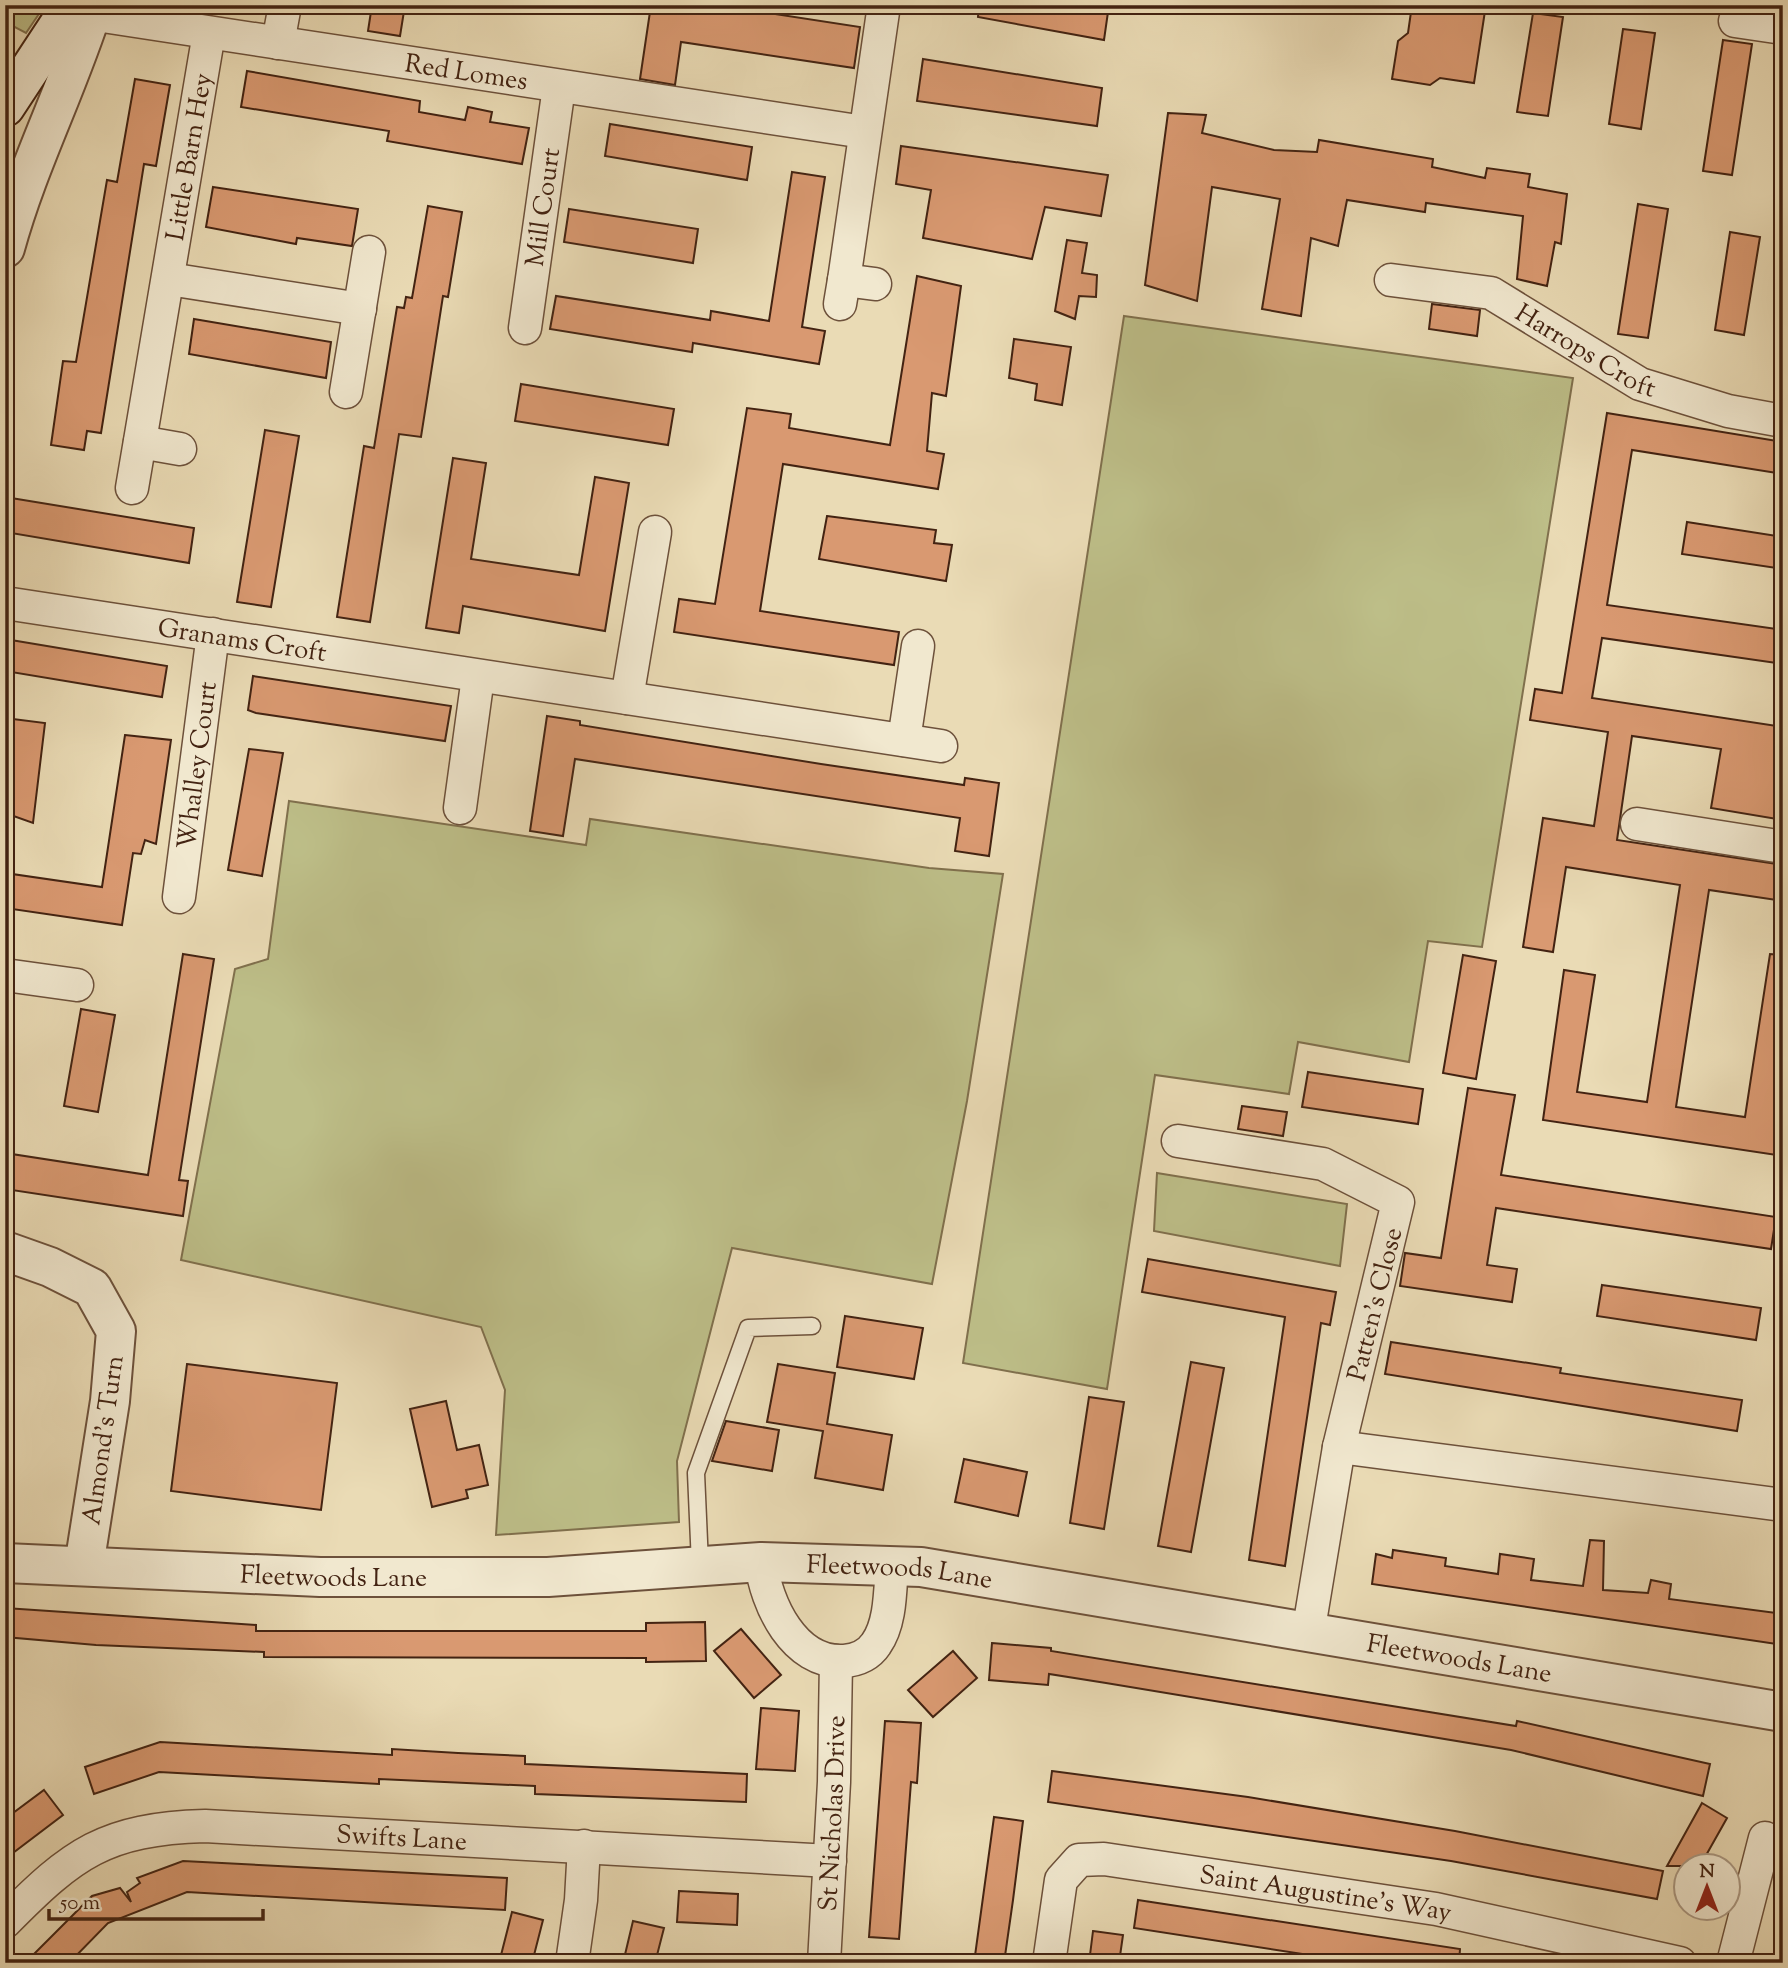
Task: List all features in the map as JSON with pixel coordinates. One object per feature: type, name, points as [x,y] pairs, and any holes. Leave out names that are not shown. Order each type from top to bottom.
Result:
[{"type":"street","points":[[278,43],[285,5]]},
{"type":"street","points":[[853,289],[864,132],[884,5]]},
{"type":"street","points":[[5,107],[81,9]]},
{"type":"street","points":[[5,248],[19,197],[80,50],[81,9]]},
{"type":"street","name":"Red Lomes","points":[[81,9],[209,33],[864,132]]},
{"type":"street","points":[[1735,20],[1783,28]]},
{"type":"street","name":"Little Barn Hey","points":[[132,488],[209,33]]},
{"type":"street","name":"Mill Court","points":[[525,328],[559,87]]},
{"type":"street","points":[[346,392],[369,252]]},
{"type":"street","points":[[169,279],[360,309]]},
{"type":"street","name":"Harrops Croft","points":[[1391,280],[1491,293],[1640,384],[1728,411],[1783,421]]},
{"type":"street","points":[[140,442],[180,449]]},
{"type":"street","points":[[627,698],[654,532]]},
{"type":"street","name":"Granams Croft","points":[[5,603],[941,746]]},
{"type":"street","name":"Whalley Court","points":[[178,897],[213,634]]},
{"type":"street","points":[[904,740],[918,646]]},
{"type":"street","points":[[460,808],[478,677]]},
{"type":"street","points":[[1637,824],[1783,847]]},
{"type":"street","points":[[5,975],[77,985]]},
{"type":"street","name":"Patten's Close","points":[[1178,1141],[1322,1164],[1398,1202],[1339,1447],[1308,1634]]},
{"type":"street","name":"Almond's Turn","points":[[5,1251],[50,1267],[92,1287],[116,1331],[110,1401],[84,1566]]},
{"type":"street","points":[[1339,1447],[1783,1505]]},
{"type":"street","points":[[761,1562],[768,1598],[775,1614],[805,1648],[820,1658],[836,1661],[855,1660],[868,1653],[877,1643],[884,1629],[892,1564]]},
{"type":"street","name":"Fleetwoods Lane","points":[[5,1563],[320,1577],[548,1577],[700,1564],[892,1564],[1783,1712]]},
{"type":"street","name":"St Nicholas Drive","points":[[824,1963],[836,1661]]},
{"type":"street","name":"Swifts Lane","points":[[5,1922],[54,1873],[77,1856],[119,1838],[176,1827],[584,1846],[830,1861]]},
{"type":"street","points":[[1733,1963],[1765,1838]]},
{"type":"street","points":[[572,1963],[581,1900],[584,1846]]},
{"type":"street","name":"Saint Augustine's Way","points":[[1049,1963],[1061,1880],[1079,1860],[1104,1858],[1436,1909],[1681,1963]]},
{"type":"lane","points":[[700,1564],[696,1473],[748,1328],[812,1325]]},
{"type":"green space","points":[[5,5],[45,5],[26,33],[5,22]]},
{"type":"green space","points":[[1124,316],[1573,378],[1482,947],[1428,941],[1409,1062],[1298,1042],[1289,1094],[1155,1075],[1107,1389],[963,1363]]},
{"type":"green space","points":[[289,801],[586,845],[590,819],[929,868],[1003,874],[967,1101],[932,1284],[732,1248],[677,1461],[679,1522],[496,1535],[505,1390],[481,1327],[181,1260],[235,969],[268,959]]},
{"type":"green space","points":[[1157,1173],[1347,1204],[1340,1266],[1154,1231]]},
{"type":"building","points":[[372,5],[405,5],[400,36],[368,31]]},
{"type":"building","points":[[651,5],[717,5],[860,27],[854,68],[681,42],[675,85],[640,79]]},
{"type":"building","points":[[979,5],[1109,5],[1104,40],[978,17]]},
{"type":"building","points":[[1412,5],[1452,5],[1485,11],[1474,83],[1440,78],[1430,85],[1392,79],[1398,41],[1408,33]]},
{"type":"building","points":[[1533,13],[1563,17],[1548,116],[1517,112]]},
{"type":"building","points":[[1623,29],[1655,33],[1641,129],[1609,124]]},
{"type":"building","points":[[1723,40],[1752,44],[1732,175],[1703,171]]},
{"type":"building","points":[[923,59],[1102,88],[1097,126],[917,101]]},
{"type":"building","points":[[247,71],[420,101],[419,112],[465,120],[468,107],[492,112],[490,122],[529,128],[522,164],[387,141],[389,131],[241,107]]},
{"type":"building","points":[[135,79],[170,85],[156,166],[144,164],[101,433],[87,431],[84,450],[51,445],[63,361],[76,362],[107,180],[117,182]]},
{"type":"building","points":[[1168,113],[1206,115],[1202,133],[1274,150],[1317,152],[1319,140],[1433,159],[1432,167],[1485,178],[1487,168],[1530,174],[1528,187],[1567,194],[1561,244],[1555,242],[1547,286],[1517,279],[1523,216],[1426,203],[1425,212],[1347,200],[1338,246],[1311,238],[1301,316],[1262,309],[1280,199],[1212,187],[1197,301],[1145,285]]},
{"type":"building","points":[[610,124],[752,147],[747,180],[605,156]]},
{"type":"building","points":[[901,146],[1108,175],[1101,216],[1045,207],[1032,259],[923,238],[931,190],[896,184]]},
{"type":"building","points":[[792,172],[825,177],[802,327],[825,331],[819,364],[693,343],[692,352],[550,329],[556,296],[710,320],[711,311],[769,321]]},
{"type":"building","points":[[213,187],[358,209],[352,246],[297,238],[296,244],[206,227]]},
{"type":"building","points":[[1638,204],[1668,209],[1648,338],[1618,334]]},
{"type":"building","points":[[428,206],[462,212],[448,297],[443,296],[421,437],[399,434],[370,622],[337,617],[364,446],[374,448],[397,307],[404,308],[406,297],[412,298]]},
{"type":"building","points":[[569,209],[698,229],[693,263],[564,242]]},
{"type":"building","points":[[1730,232],[1760,237],[1744,335],[1715,330]]},
{"type":"building","points":[[1067,240],[1087,243],[1082,273],[1097,275],[1096,297],[1079,296],[1075,319],[1055,311]]},
{"type":"building","points":[[917,276],[961,286],[946,396],[932,393],[927,451],[944,454],[938,489],[783,464],[760,611],[899,632],[894,665],[674,632],[679,599],[715,604],[747,408],[791,414],[789,428],[890,445]]},
{"type":"building","points":[[1432,304],[1480,310],[1477,336],[1429,329]]},
{"type":"building","points":[[194,319],[331,342],[326,378],[189,354]]},
{"type":"building","points":[[1014,339],[1071,347],[1062,405],[1035,400],[1037,384],[1009,378]]},
{"type":"building","points":[[521,384],[674,409],[668,445],[515,421]]},
{"type":"building","points":[[1607,413],[1783,442],[1783,474],[1632,450],[1607,605],[1783,630],[1783,664],[1602,638],[1592,698],[1783,727],[1783,820],[1711,808],[1721,749],[1632,736],[1617,840],[1783,865],[1783,901],[1709,890],[1676,1107],[1745,1117],[1770,954],[1783,955],[1783,1073],[1775,1122],[1783,1123],[1783,1156],[1543,1120],[1564,970],[1595,975],[1577,1092],[1647,1102],[1680,885],[1566,867],[1553,952],[1523,947],[1543,818],[1594,826],[1608,732],[1530,720],[1535,689],[1562,693]]},
{"type":"building","points":[[265,430],[299,436],[271,607],[237,602]]},
{"type":"building","points":[[453,458],[486,463],[471,559],[579,575],[595,477],[629,483],[605,631],[463,606],[459,633],[426,628]]},
{"type":"building","points":[[5,497],[194,528],[189,563],[5,532]]},
{"type":"building","points":[[827,516],[936,530],[934,543],[952,545],[946,581],[819,559]]},
{"type":"building","points":[[1687,522],[1783,537],[1783,569],[1682,554]]},
{"type":"building","points":[[5,639],[167,666],[162,697],[5,671]]},
{"type":"building","points":[[253,676],[451,706],[445,741],[256,713],[248,710]]},
{"type":"building","points":[[547,716],[580,721],[580,725],[821,764],[964,785],[965,778],[999,783],[989,856],[955,851],[960,818],[575,759],[563,836],[530,831]]},
{"type":"building","points":[[5,718],[45,723],[33,823],[5,813]]},
{"type":"building","points":[[125,735],[171,740],[156,844],[145,840],[141,854],[133,853],[122,925],[5,908],[5,873],[102,887]]},
{"type":"building","points":[[249,749],[283,753],[262,876],[228,870]]},
{"type":"building","points":[[183,954],[214,959],[179,1180],[188,1181],[183,1216],[5,1189],[5,1153],[148,1175]]},
{"type":"building","points":[[1463,955],[1496,961],[1476,1079],[1443,1073]]},
{"type":"building","points":[[81,1009],[115,1015],[98,1112],[64,1106]]},
{"type":"building","points":[[1308,1072],[1423,1089],[1418,1124],[1302,1107]]},
{"type":"building","points":[[1468,1088],[1515,1095],[1501,1175],[1776,1217],[1771,1249],[1496,1208],[1487,1265],[1517,1269],[1512,1302],[1400,1286],[1405,1253],[1441,1258]]},
{"type":"building","points":[[1242,1106],[1287,1112],[1283,1136],[1238,1129]]},
{"type":"building","points":[[1148,1259],[1336,1292],[1330,1325],[1321,1323],[1285,1566],[1249,1560],[1285,1317],[1142,1292]]},
{"type":"building","points":[[1602,1285],[1761,1308],[1756,1340],[1597,1316]]},
{"type":"building","points":[[845,1316],[923,1328],[914,1379],[837,1367]]},
{"type":"building","points":[[1391,1342],[1561,1368],[1560,1373],[1742,1400],[1737,1431],[1385,1374]]},
{"type":"building","points":[[1191,1362],[1224,1368],[1191,1552],[1158,1546]]},
{"type":"building","points":[[187,1364],[337,1383],[321,1510],[171,1491]]},
{"type":"building","points":[[778,1364],[835,1373],[827,1424],[892,1435],[883,1490],[815,1478],[823,1431],[767,1422]]},
{"type":"building","points":[[1089,1397],[1124,1402],[1104,1529],[1070,1523]]},
{"type":"building","points":[[446,1401],[457,1450],[479,1445],[488,1485],[466,1490],[468,1498],[432,1507],[410,1409]]},
{"type":"building","points":[[726,1421],[779,1430],[772,1471],[712,1461]]},
{"type":"building","points":[[964,1459],[1027,1472],[1018,1516],[955,1502]]},
{"type":"building","points":[[1590,1540],[1604,1541],[1603,1590],[1648,1593],[1651,1580],[1671,1584],[1669,1599],[1783,1614],[1783,1645],[1372,1584],[1376,1554],[1392,1558],[1393,1550],[1446,1558],[1445,1566],[1498,1574],[1500,1554],[1534,1559],[1531,1580],[1583,1586]]},
{"type":"building","points":[[5,1608],[256,1625],[256,1631],[646,1631],[646,1623],[705,1622],[706,1661],[646,1662],[646,1658],[264,1657],[264,1652],[96,1645],[5,1637]]},
{"type":"building","points":[[741,1629],[781,1675],[754,1698],[714,1651]]},
{"type":"building","points":[[992,1643],[1051,1648],[1051,1651],[1516,1726],[1517,1721],[1710,1764],[1703,1796],[1511,1750],[1106,1683],[1049,1674],[1048,1685],[989,1680]]},
{"type":"building","points":[[953,1651],[977,1678],[933,1717],[908,1690]]},
{"type":"building","points":[[761,1708],[799,1711],[795,1771],[756,1769]]},
{"type":"building","points":[[885,1721],[921,1723],[917,1783],[911,1782],[899,1939],[869,1937]]},
{"type":"building","points":[[160,1742],[392,1755],[392,1749],[525,1756],[525,1764],[747,1774],[746,1802],[535,1794],[535,1786],[379,1779],[379,1784],[159,1772],[94,1794],[85,1767]]},
{"type":"building","points":[[1052,1771],[1248,1797],[1455,1831],[1663,1871],[1657,1899],[1451,1861],[1048,1802]]},
{"type":"building","points":[[44,1790],[63,1815],[5,1859],[5,1819]]},
{"type":"building","points":[[1702,1803],[1727,1818],[1707,1853],[1674,1853]]},
{"type":"building","points":[[994,1817],[1023,1821],[1013,1900],[1004,1963],[974,1963]]},
{"type":"building","points":[[183,1861],[507,1878],[505,1910],[187,1892],[108,1923],[69,1963],[25,1963],[92,1896],[120,1888],[131,1902],[127,1892],[140,1883],[137,1878]]},
{"type":"building","points":[[679,1891],[738,1894],[737,1925],[677,1922]]},
{"type":"building","points":[[1138,1900],[1460,1949],[1459,1963],[1342,1963],[1342,1960],[1134,1928]]},
{"type":"building","points":[[512,1912],[543,1920],[532,1963],[499,1963]]},
{"type":"building","points":[[633,1921],[664,1928],[655,1963],[623,1963]]},
{"type":"building","points":[[1093,1931],[1123,1935],[1119,1963],[1089,1963]]}]
